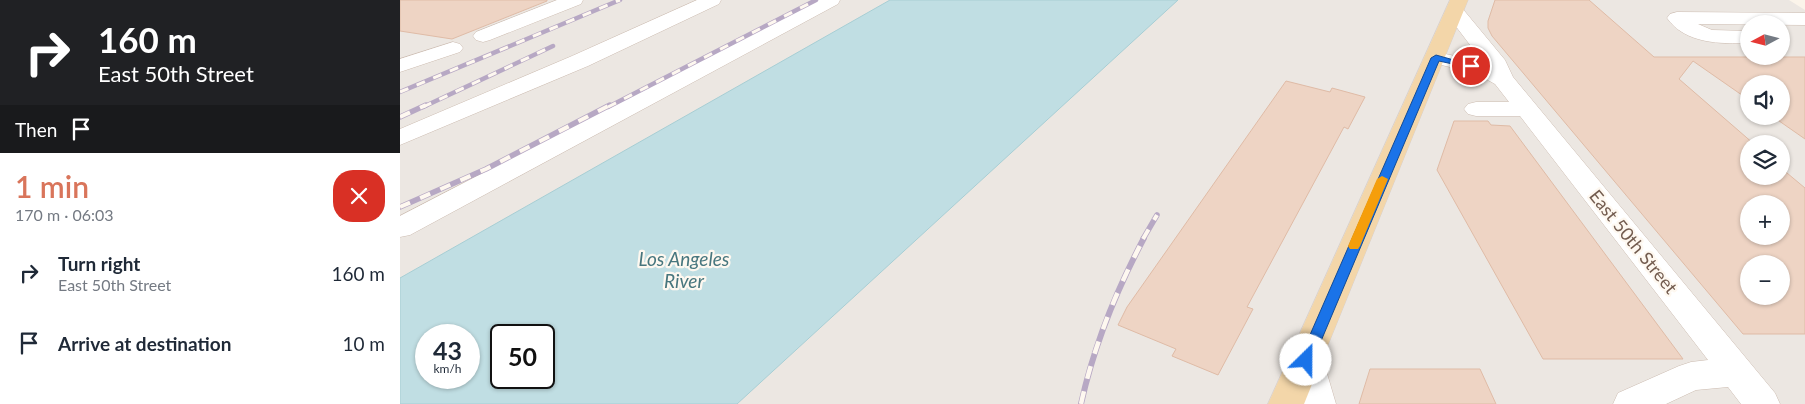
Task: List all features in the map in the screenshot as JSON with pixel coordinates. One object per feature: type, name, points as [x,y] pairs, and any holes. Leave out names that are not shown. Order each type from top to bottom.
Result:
[{"type":"main road","points":[[1286,404],[1457,6]]},
{"type":"street","points":[[483,36],[574,0]]},
{"type":"street","points":[[400,138],[580,61],[712,0]]},
{"type":"street","points":[[400,228],[831,0]]},
{"type":"street","name":"East 50th Street","points":[[1457,6],[1497,65],[1503,79],[1762,404]]},
{"type":"street","points":[[1790,17],[1805,13]]},
{"type":"street","points":[[1740,19],[1678,18],[1704,35],[1715,38],[1740,37]]},
{"type":"street","points":[[1790,19],[1805,19]]},
{"type":"street","points":[[1790,23],[1805,32]]},
{"type":"street","points":[[1790,25],[1805,37]]},
{"type":"street","points":[[400,66],[453,48]]},
{"type":"street","name":"East 50th Street","points":[[1436,58],[1482,68],[1503,79]]},
{"type":"street","points":[[1476,109],[1527,109]]},
{"type":"street","points":[[1306,360],[1318,404]]},
{"type":"street","points":[[1631,404],[1691,376],[1737,372]]},
{"type":"shaded area","points":[[400,0],[1789,0],[1805,10],[1805,404],[400,404]]},
{"type":"water","name":"Los Angeles River","points":[[890,0],[1178,0],[737,404],[400,404],[400,278]]},
{"type":"building","points":[[400,0],[547,1],[452,39],[400,31]]},
{"type":"building","points":[[1495,0],[1589,0],[1654,57],[1740,57],[1740,65],[1790,65],[1790,57],[1805,57],[1805,139],[1785,125],[1790,125],[1790,75],[1740,75],[1740,94],[1693,61],[1679,79],[1744,135],[1740,135],[1740,185],[1790,185],[1790,176],[1805,188],[1805,334],[1743,334],[1492,36],[1488,28],[1488,21]]},
{"type":"building","points":[[1286,81],[1330,92],[1332,88],[1365,97],[1348,129],[1344,127],[1247,307],[1253,309],[1218,375],[1172,356],[1176,349],[1118,325],[1127,307]]},
{"type":"building","points":[[1454,121],[1488,121],[1491,125],[1510,126],[1683,359],[1543,359],[1437,170]]},
{"type":"building","points":[[1370,369],[1480,369],[1496,404],[1359,404]]},
{"type":"railway","points":[[400,92],[620,0]]},
{"type":"railway","points":[[608,107],[816,0]]},
{"type":"railway","points":[[423,107],[553,46]]},
{"type":"railway","points":[[400,117],[426,105]]},
{"type":"railway","points":[[400,207],[486,169],[610,105]]},
{"type":"railway","points":[[1143,239],[1157,215]]},
{"type":"railway","points":[[1081,404],[1099,340],[1124,278],[1144,238]]},
{"type":"slow traffic","points":[[1354,246],[1382,179]]},
{"type":"route","points":[[1306,360],[1436,58],[1471,66]]}]
